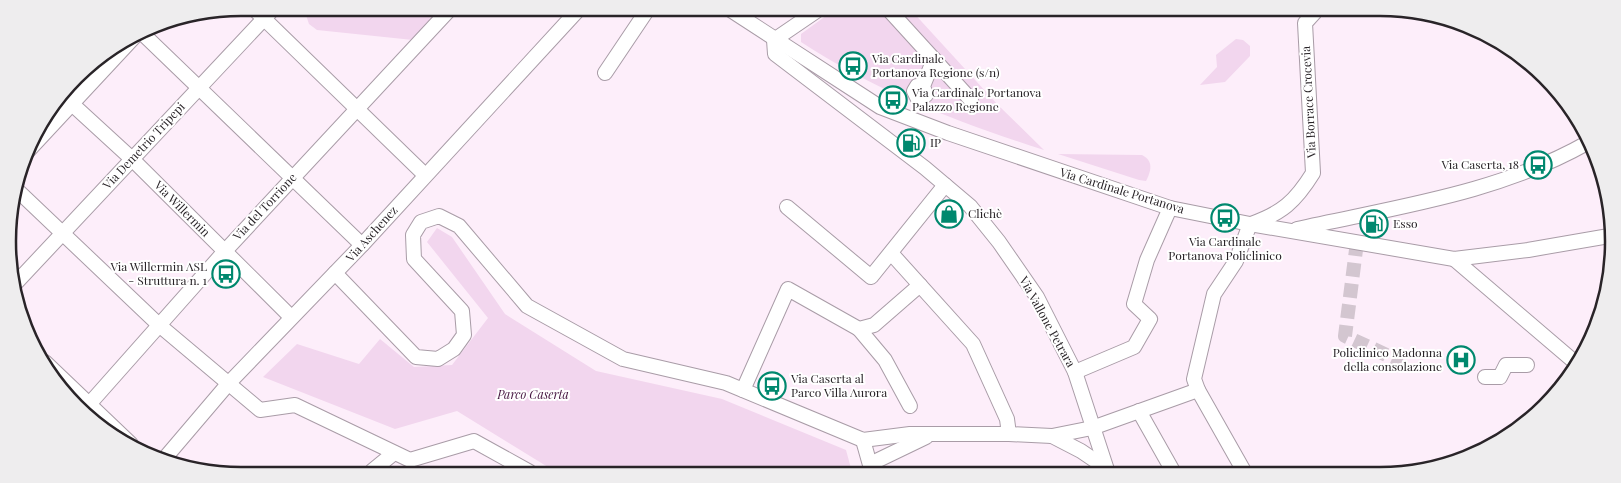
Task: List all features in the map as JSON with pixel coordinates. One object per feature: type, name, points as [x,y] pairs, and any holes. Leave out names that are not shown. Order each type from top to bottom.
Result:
[{"type":"street","name":"Via del Torrione","points":[[87,406],[224,251],[444,16]]},
{"type":"street","name":"Via Aschenez","points":[[169,455],[228,384],[362,245],[425,174],[572,16]]},
{"type":"street","points":[[605,73],[643,16]]},
{"type":"street","name":"Via Cardinale Portanova","points":[[739,16],[880,107],[948,133],[1170,208],[1250,224],[1454,259],[1528,250],[1605,237]]},
{"type":"street","points":[[774,40],[809,16]]},
{"type":"street","points":[[895,16],[970,100]]},
{"type":"street","name":"Via Borrace Crocevia","points":[[1250,224],[1276,215],[1301,192],[1313,173],[1305,22],[1311,16]]},
{"type":"street","name":"Via Demetrio Tripepi","points":[[20,279],[264,18]]},
{"type":"street","points":[[264,18],[425,174]]},
{"type":"street","points":[[146,37],[362,245]]},
{"type":"street","name":"Via Vallone Petrara","points":[[774,40],[775,54],[970,206],[1000,242],[1037,297],[1075,372],[1106,467]]},
{"type":"street","points":[[44,133],[122,51]]},
{"type":"street","points":[[923,86],[934,59]]},
{"type":"street","name":"Via Willermin","points":[[72,104],[132,159],[292,317]]},
{"type":"street","points":[[878,134],[880,107]]},
{"type":"street","points":[[1289,231],[1509,179],[1554,161],[1583,145]]},
{"type":"street","points":[[787,207],[871,277],[946,186]]},
{"type":"street","points":[[22,195],[159,325],[260,410],[295,405],[410,460],[474,441],[521,467]]},
{"type":"street","points":[[1075,372],[1134,347],[1150,319],[1134,304],[1148,260],[1170,208]]},
{"type":"street","points":[[335,273],[416,357],[438,359],[454,349],[464,335],[462,311],[414,258],[413,235],[421,222],[439,216],[459,226],[527,306],[623,359],[726,383],[863,440],[934,434],[1052,436],[1092,428],[1198,390]]},
{"type":"street","points":[[1341,220],[1344,233],[1357,242]]},
{"type":"street","points":[[1242,467],[1198,390],[1194,379],[1214,294],[1236,261],[1250,224]]},
{"type":"street","points":[[891,252],[973,344],[1006,419],[1009,434]]},
{"type":"street","points":[[1454,259],[1572,359]]},
{"type":"street","points":[[860,329],[874,325],[920,285]]},
{"type":"street","points":[[743,390],[788,289],[860,329],[885,360],[910,406]]},
{"type":"street","points":[[1485,376],[1500,377],[1506,365],[1527,365]]},
{"type":"street","points":[[1139,411],[1171,467]]},
{"type":"street","points":[[873,467],[934,434]]},
{"type":"street","points":[[1052,436],[1080,451],[1102,467]]},
{"type":"street","points":[[863,440],[871,467]]},
{"type":"street","points":[[377,467],[394,453]]},
{"type":"green space","points":[[306,16],[436,16],[413,40],[317,30],[309,24]]},
{"type":"green space","points":[[826,16],[916,16],[998,105],[1044,150],[981,129],[888,91],[829,60],[801,42],[801,34]]},
{"type":"green space","points":[[1236,39],[1243,40],[1250,46],[1250,56],[1225,82],[1200,85],[1217,67],[1216,55]]},
{"type":"green space","points":[[1058,154],[1142,155],[1150,163],[1150,170],[1146,181],[1139,180]]},
{"type":"green space","name":"Parco Caserta","points":[[437,228],[452,237],[505,314],[596,371],[722,399],[846,450],[851,467],[548,467],[457,411],[395,429],[263,377],[297,344],[359,364],[380,339],[414,367],[452,365],[488,318],[427,242]]},
{"type":"tunnel","points":[[1357,242],[1345,336],[1402,362]]},
{"type":"place","name":"Via Cardinale Portanova Regione (s/n)","points":[[853,66]]},
{"type":"place","name":"Via Cardinale Portanova Palazzo Regione","points":[[893,100]]},
{"type":"place","name":"IP","points":[[911,143]]},
{"type":"place","name":"Via Caserta, 18","points":[[1538,165]]},
{"type":"place","name":"Clichè","points":[[949,214]]},
{"type":"place","name":"Via Cardinale Portanova Policlinico","points":[[1225,218]]},
{"type":"place","name":"Esso","points":[[1374,224]]},
{"type":"place","name":"Via Willermin ASL - Struttura n. 1","points":[[226,274]]},
{"type":"place","name":"Policlinico Madonna della consolazione","points":[[1461,360]]},
{"type":"place","name":"Via Caserta al Parco Villa Aurora","points":[[772,386]]}]
